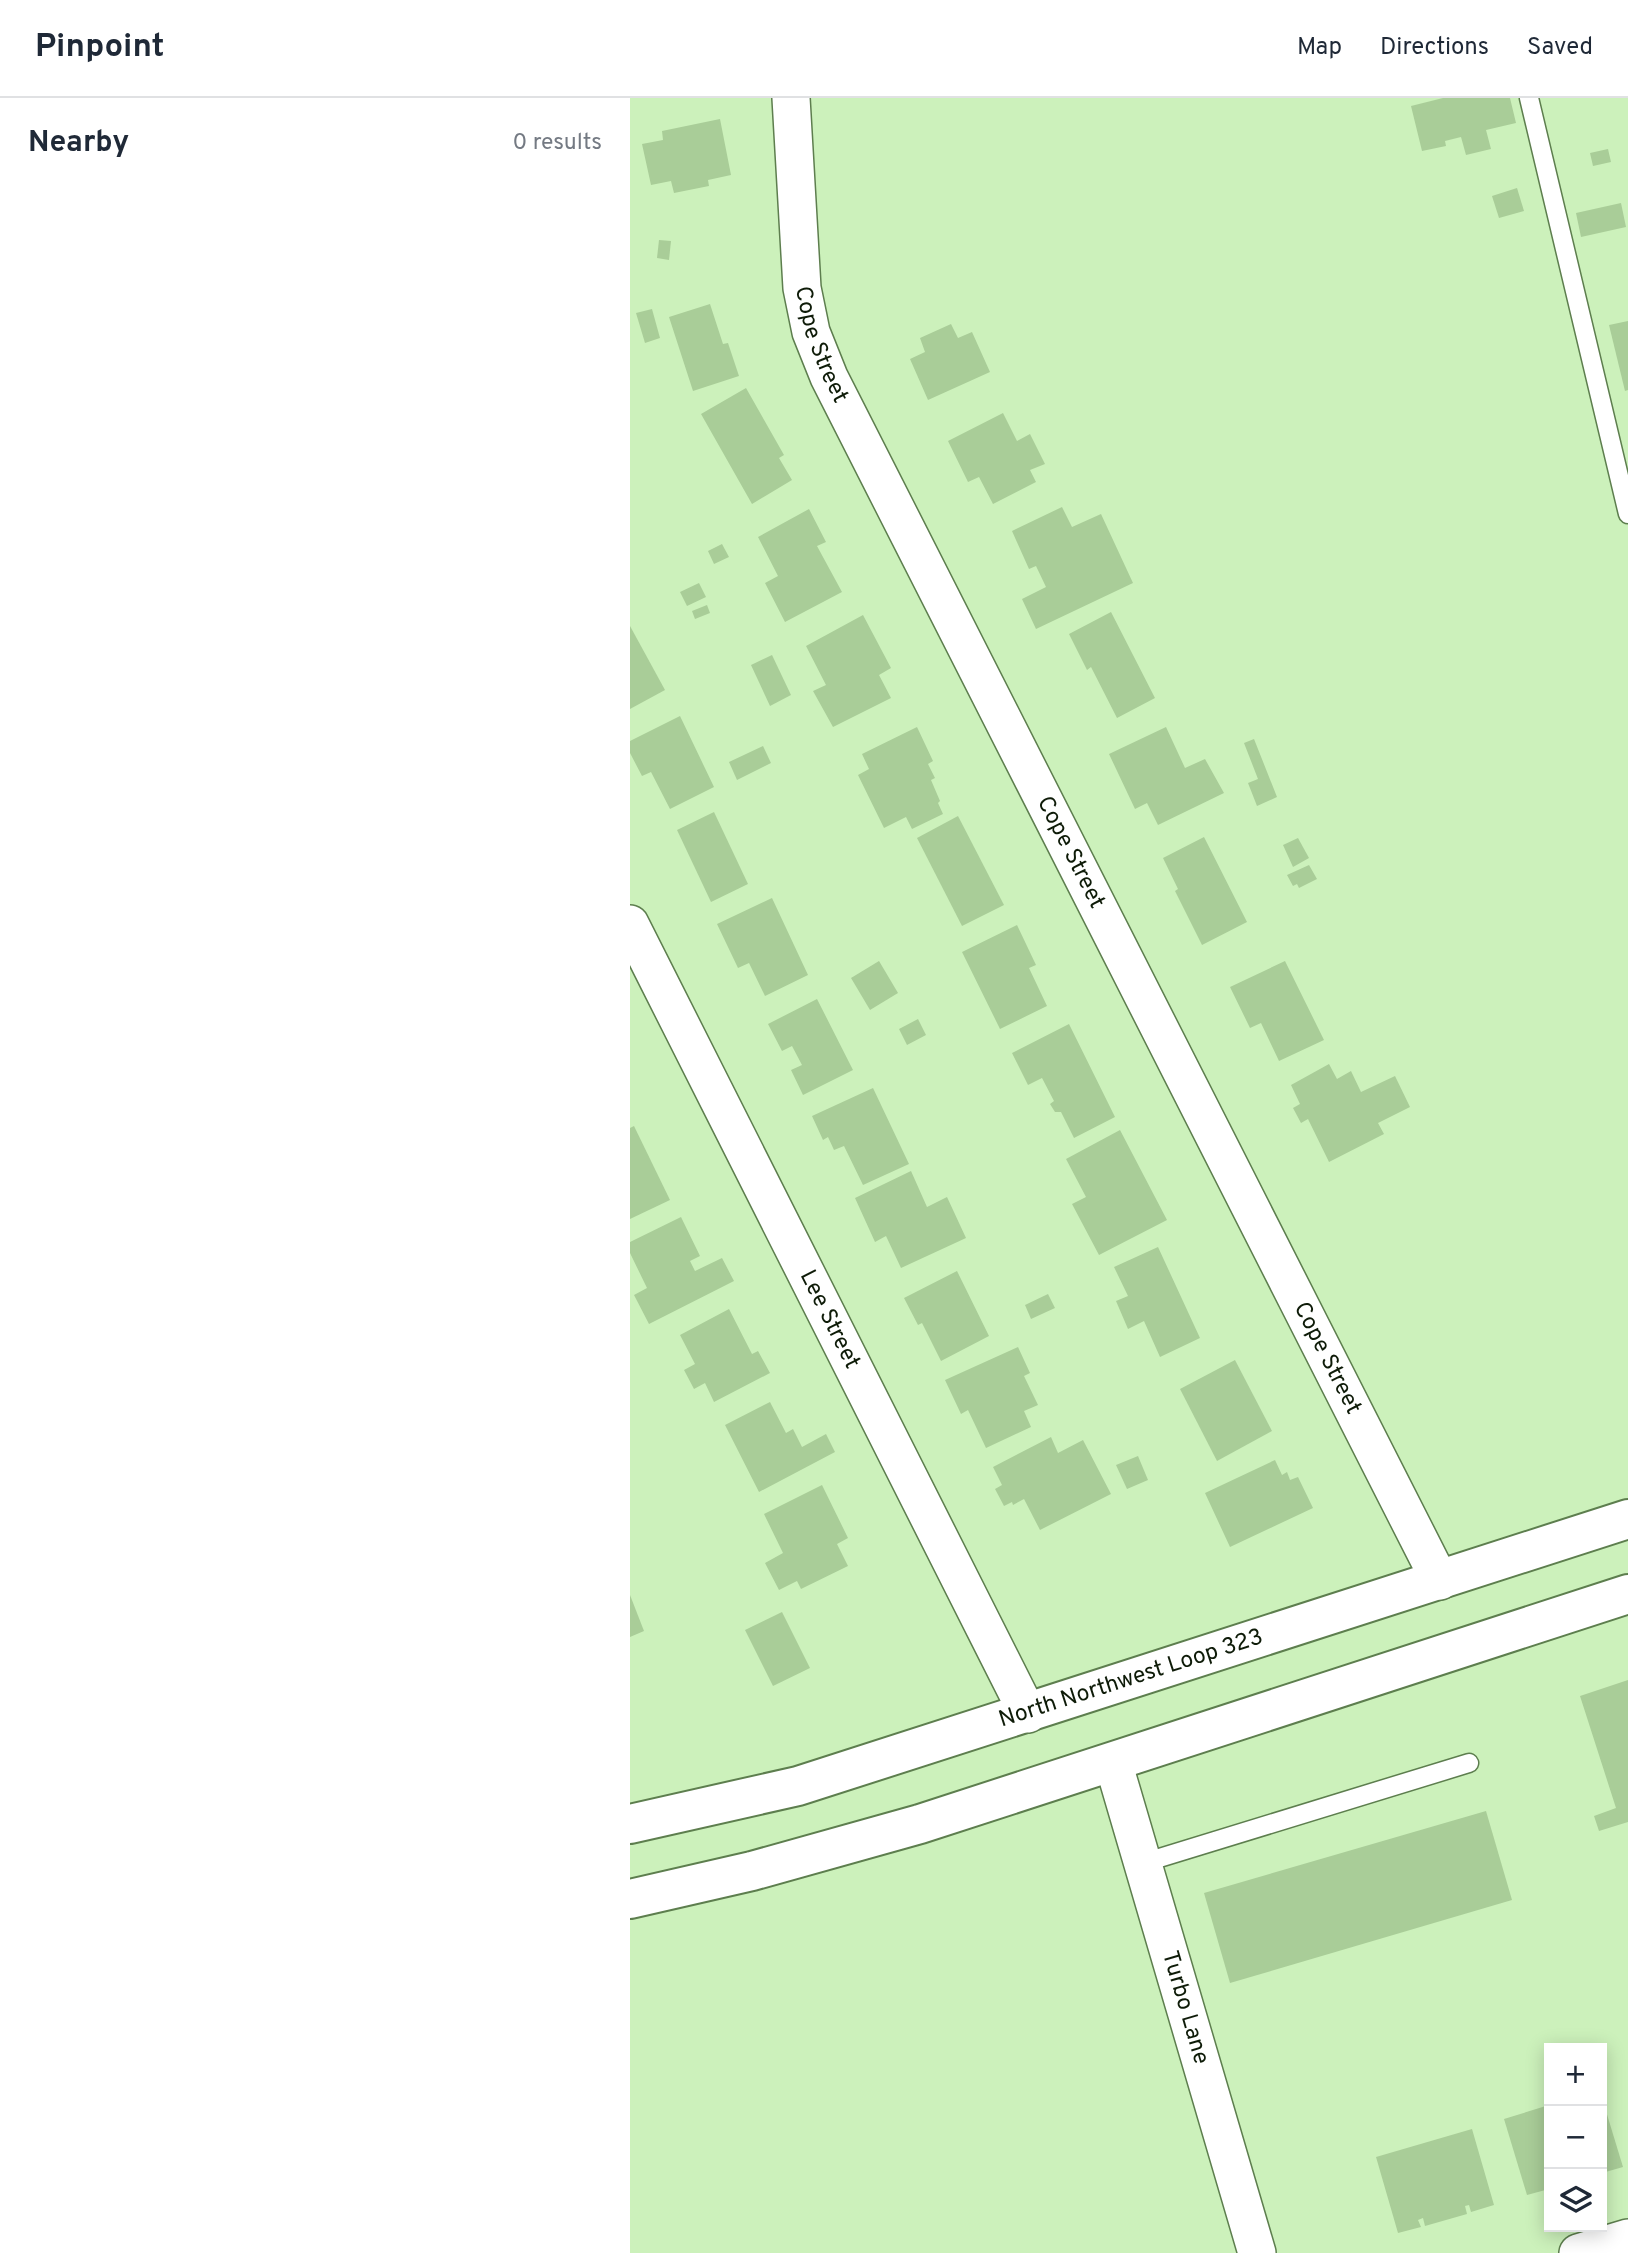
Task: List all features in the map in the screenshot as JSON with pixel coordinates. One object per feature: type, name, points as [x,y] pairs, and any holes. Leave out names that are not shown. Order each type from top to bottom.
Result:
[{"type":"highway","name":"North Northwest Loop 323","points":[[630,1824],[798,1786],[1628,1519]]},
{"type":"highway","points":[[630,1899],[681,1889],[830,1850],[1113,1762],[1628,1594]]},
{"type":"street","name":"Cope Street","points":[[791,98],[802,288],[811,331],[829,377],[1440,1581]]},
{"type":"street","name":"Lee Street","points":[[630,924],[1028,1714]]},
{"type":"street","name":"Turbo Lane","points":[[1113,1762],[1257,2253]]},
{"type":"street","points":[[1578,2253],[1628,2238]]},
{"type":"lane","points":[[1529,98],[1628,514]]},
{"type":"lane","points":[[1143,1863],[1469,1763]]},
{"type":"building","points":[[1443,98],[1510,98],[1516,123],[1486,130],[1491,149],[1466,155],[1461,137],[1445,141],[1446,146],[1422,151],[1411,106]]},
{"type":"building","points":[[720,119],[731,175],[708,180],[709,186],[674,193],[671,181],[651,185],[642,144],[663,140],[662,131]]},
{"type":"building","points":[[1608,149],[1611,162],[1593,166],[1590,153]]},
{"type":"building","points":[[1517,188],[1524,211],[1499,218],[1492,196]]},
{"type":"building","points":[[1621,203],[1626,227],[1581,237],[1576,213]]},
{"type":"building","points":[[659,240],[671,241],[669,260],[657,258]]},
{"type":"building","points":[[710,304],[723,344],[728,343],[739,376],[693,391],[669,317]]},
{"type":"building","points":[[652,309],[660,338],[645,343],[636,313]]},
{"type":"building","points":[[1628,321],[1628,390],[1625,391],[1609,325]]},
{"type":"building","points":[[951,324],[958,338],[972,332],[990,372],[928,400],[910,359],[925,352],[920,338]]},
{"type":"building","points":[[746,388],[784,455],[779,458],[792,480],[752,504],[701,414]]},
{"type":"building","points":[[1003,413],[1017,441],[1030,434],[1045,464],[1030,470],[1036,482],[993,504],[979,477],[968,482],[948,441]]},
{"type":"building","points":[[1062,507],[1072,527],[1101,514],[1133,583],[1036,629],[1022,599],[1046,587],[1036,566],[1029,569],[1012,531]]},
{"type":"building","points":[[809,509],[826,542],[817,546],[842,592],[785,622],[765,583],[778,576],[758,537]]},
{"type":"building","points":[[722,544],[729,557],[714,564],[708,551]]},
{"type":"building","points":[[699,583],[706,597],[687,606],[680,592]]},
{"type":"building","points":[[707,605],[710,613],[695,619],[692,611]]},
{"type":"building","points":[[1111,612],[1155,698],[1117,718],[1091,667],[1087,670],[1069,634]]},
{"type":"building","points":[[863,615],[891,668],[879,675],[891,698],[833,727],[813,691],[826,685],[806,646]]},
{"type":"building","points":[[630,626],[665,690],[630,709]]},
{"type":"building","points":[[772,655],[791,695],[770,706],[751,665]]},
{"type":"building","points":[[680,716],[714,787],[670,809],[651,772],[642,776],[630,753],[630,741]]},
{"type":"building","points":[[917,727],[933,761],[928,764],[935,778],[931,780],[943,814],[912,829],[906,817],[884,828],[858,775],[869,769],[862,754]]},
{"type":"building","points":[[1166,727],[1185,768],[1205,759],[1224,793],[1158,825],[1147,803],[1135,809],[1109,754]]},
{"type":"building","points":[[1254,739],[1277,797],[1257,806],[1248,783],[1258,779],[1244,743]]},
{"type":"building","points":[[763,746],[771,763],[737,780],[729,762]]},
{"type":"building","points":[[714,812],[748,884],[711,902],[677,830]]},
{"type":"building","points":[[958,816],[1004,905],[962,926],[917,838]]},
{"type":"building","points":[[1204,837],[1247,922],[1202,945],[1175,891],[1178,889],[1163,858]]},
{"type":"building","points":[[1298,838],[1309,858],[1293,867],[1283,845]]},
{"type":"building","points":[[1309,865],[1317,879],[1299,888],[1297,884],[1293,886],[1287,875]]},
{"type":"building","points":[[772,898],[808,975],[765,996],[749,963],[738,968],[717,924]]},
{"type":"building","points":[[1017,925],[1036,965],[1029,968],[1047,1006],[1000,1029],[962,952]]},
{"type":"building","points":[[879,961],[898,993],[870,1010],[851,978]]},
{"type":"building","points":[[1285,961],[1324,1040],[1279,1061],[1261,1023],[1250,1028],[1230,987]]},
{"type":"building","points":[[817,999],[853,1070],[803,1095],[791,1070],[802,1065],[792,1046],[782,1051],[768,1024]]},
{"type":"building","points":[[918,1019],[926,1035],[907,1045],[899,1029]]},
{"type":"building","points":[[1069,1024],[1115,1117],[1074,1138],[1061,1112],[1055,1112],[1050,1104],[1054,1101],[1042,1078],[1028,1085],[1012,1053]]},
{"type":"building","points":[[1329,1064],[1337,1079],[1351,1071],[1361,1092],[1395,1076],[1410,1107],[1378,1123],[1384,1134],[1329,1162],[1308,1119],[1301,1123],[1293,1108],[1300,1104],[1291,1085]]},
{"type":"building","points":[[873,1088],[909,1164],[863,1185],[844,1146],[834,1150],[828,1137],[823,1140],[812,1116]]},
{"type":"building","points":[[634,1126],[670,1200],[630,1219],[630,1128]]},
{"type":"building","points":[[1120,1130],[1167,1220],[1099,1255],[1072,1204],[1086,1197],[1066,1159]]},
{"type":"building","points":[[911,1171],[927,1207],[947,1197],[966,1238],[901,1268],[886,1236],[875,1242],[855,1198]]},
{"type":"building","points":[[681,1217],[700,1256],[690,1261],[695,1271],[722,1258],[734,1281],[649,1324],[634,1295],[647,1288],[630,1253],[630,1242]]},
{"type":"building","points":[[1158,1247],[1200,1338],[1160,1357],[1144,1321],[1128,1329],[1116,1301],[1128,1296],[1114,1267]]},
{"type":"building","points":[[957,1271],[989,1336],[941,1361],[922,1323],[918,1325],[904,1298]]},
{"type":"building","points":[[1048,1294],[1055,1308],[1031,1319],[1025,1305]]},
{"type":"building","points":[[729,1309],[752,1354],[758,1351],[770,1373],[714,1402],[705,1383],[694,1389],[684,1370],[695,1364],[680,1335]]},
{"type":"building","points":[[1018,1347],[1030,1373],[1024,1376],[1038,1405],[1024,1411],[1031,1427],[986,1448],[968,1410],[961,1414],[945,1380]]},
{"type":"building","points":[[1235,1360],[1272,1431],[1217,1461],[1180,1389]]},
{"type":"building","points":[[770,1402],[786,1433],[793,1429],[802,1447],[826,1434],[835,1452],[759,1492],[725,1425]]},
{"type":"building","points":[[1051,1437],[1058,1453],[1083,1440],[1111,1494],[1040,1530],[1024,1499],[1004,1506],[995,1489],[1002,1485],[993,1467]]},
{"type":"building","points":[[1138,1456],[1148,1480],[1127,1489],[1116,1465]]},
{"type":"building","points":[[1275,1460],[1282,1475],[1287,1472],[1290,1480],[1298,1477],[1313,1508],[1230,1547],[1205,1493]]},
{"type":"building","points":[[822,1485],[848,1538],[837,1544],[848,1566],[801,1589],[797,1581],[779,1590],[765,1563],[783,1553],[764,1514]]},
{"type":"building","points":[[630,1595],[644,1631],[630,1637]]},
{"type":"building","points":[[782,1612],[810,1668],[773,1686],[745,1630]]},
{"type":"building","points":[[1628,1680],[1628,1822],[1599,1831],[1594,1816],[1616,1808],[1580,1696]]},
{"type":"building","points":[[1486,1811],[1512,1900],[1230,1983],[1204,1893]]},
{"type":"building","points":[[1544,2107],[1544,2190],[1527,2195],[1504,2119]]},
{"type":"building","points":[[1607,2114],[1623,2167],[1607,2172]]},
{"type":"building","points":[[1472,2129],[1494,2205],[1471,2212],[1469,2205],[1465,2206],[1467,2214],[1425,2226],[1423,2218],[1418,2220],[1421,2227],[1398,2233],[1376,2157]]}]
